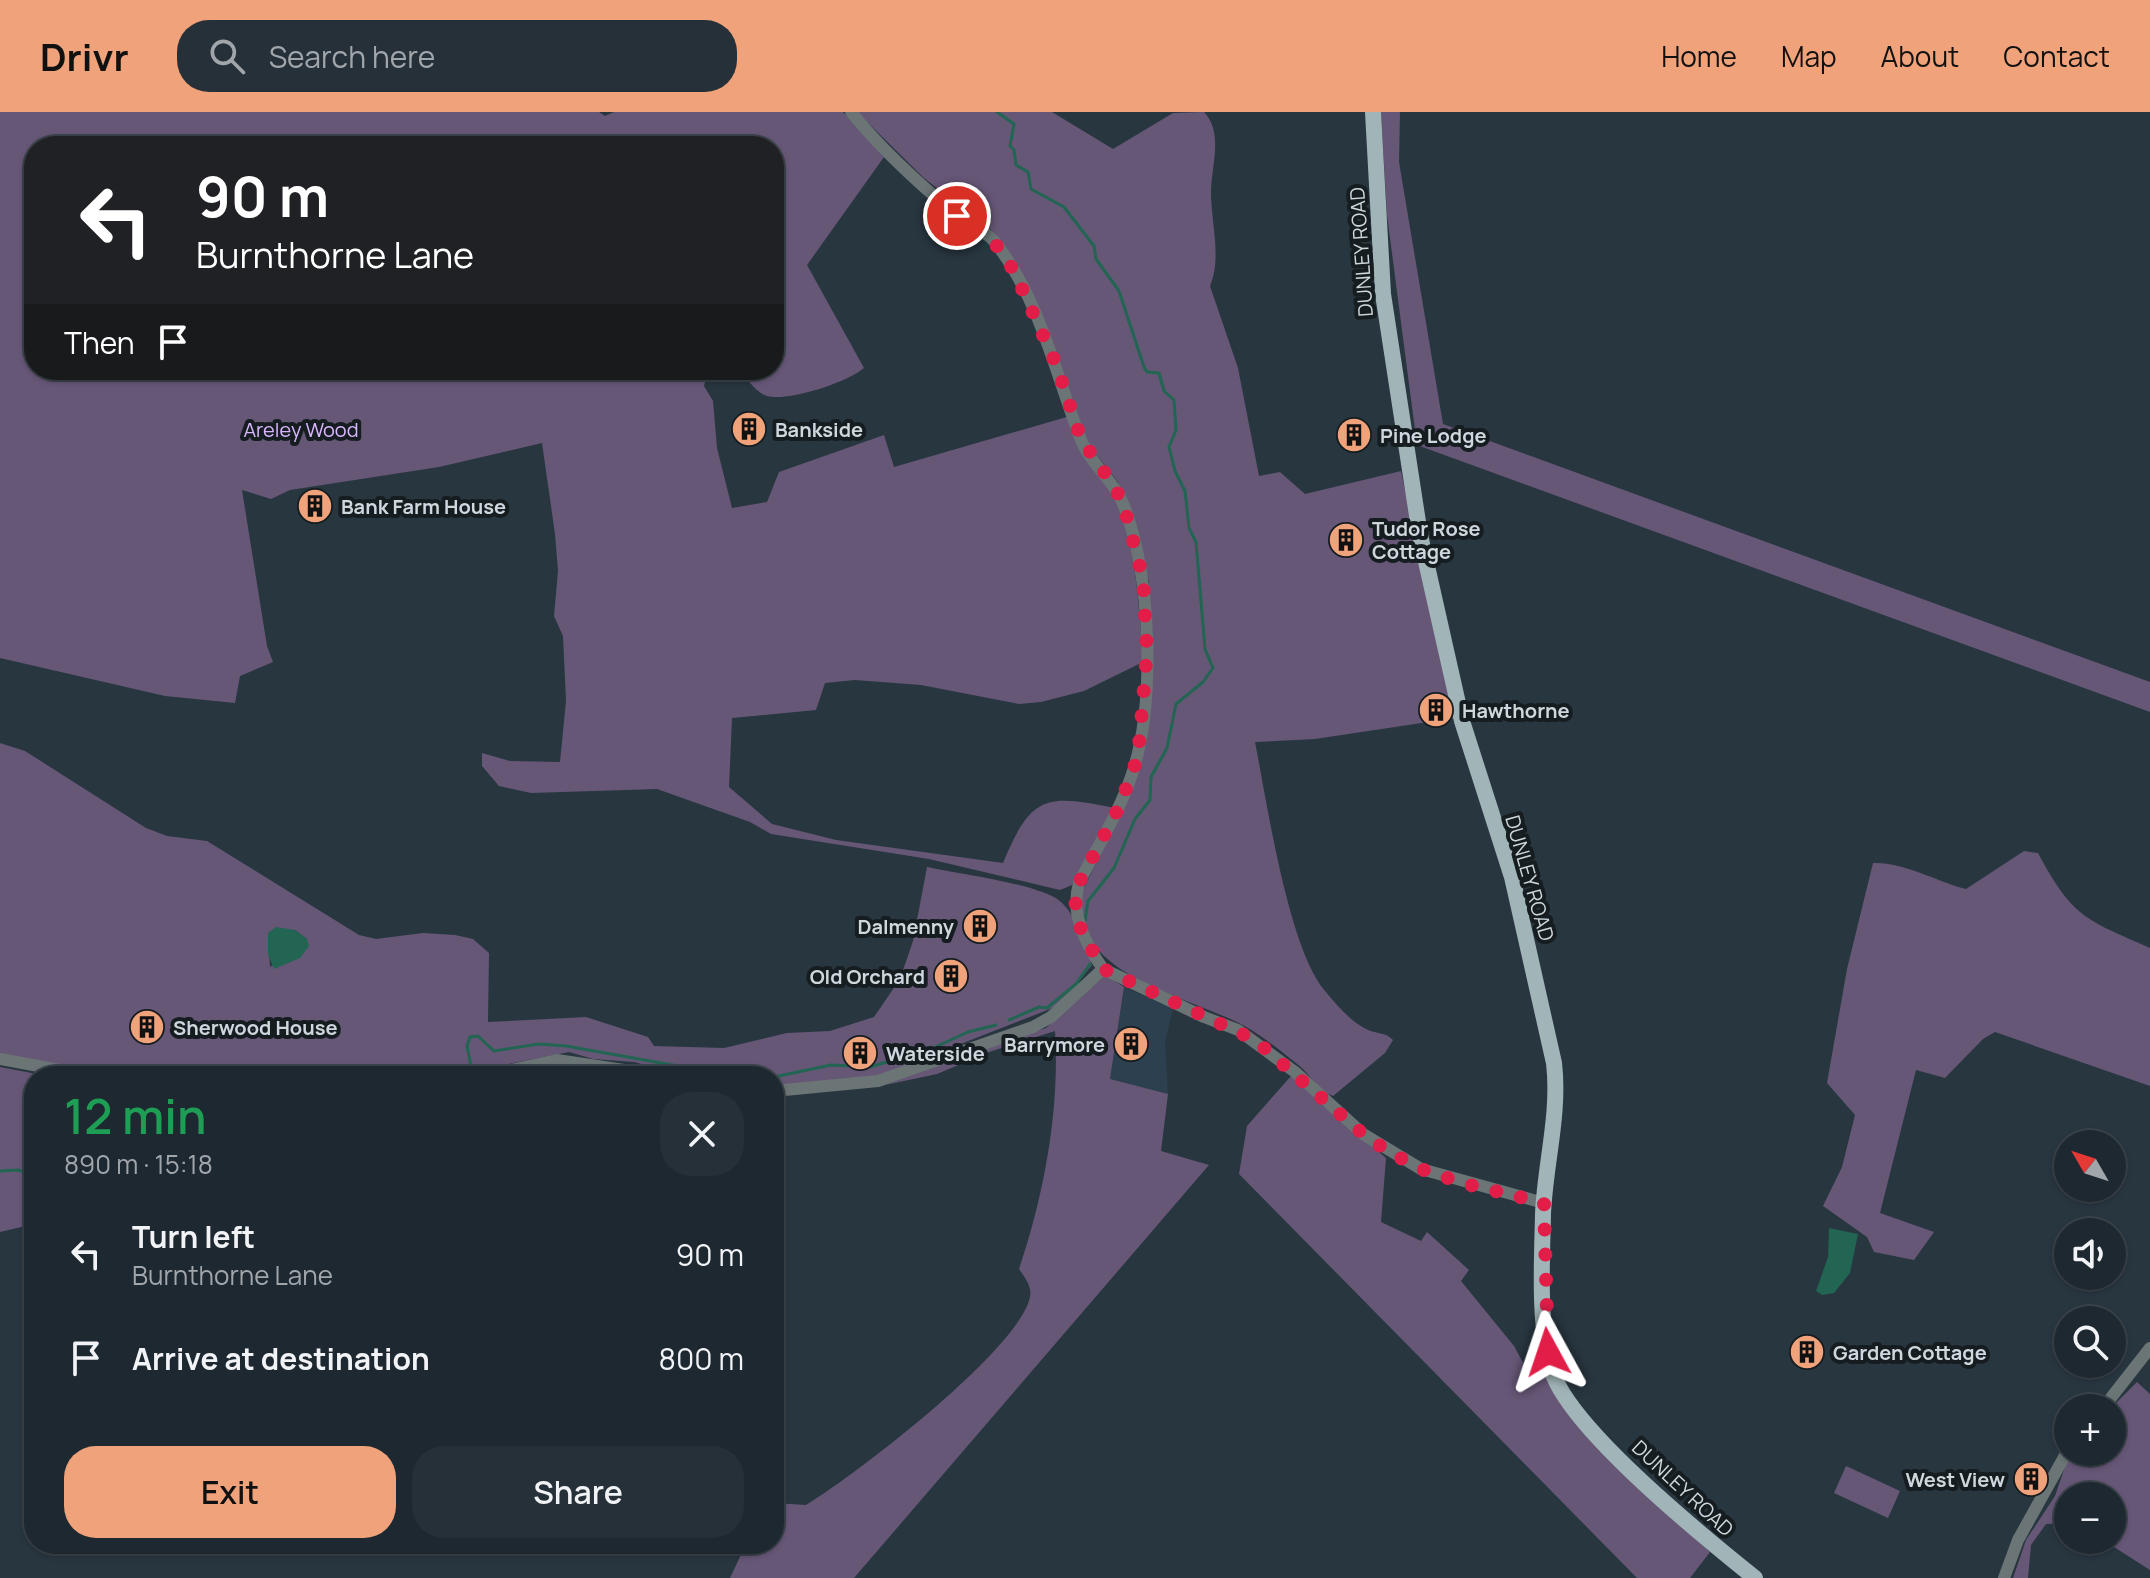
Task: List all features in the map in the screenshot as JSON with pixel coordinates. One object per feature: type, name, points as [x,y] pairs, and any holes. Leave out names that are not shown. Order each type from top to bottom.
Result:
[{"type":"main road","name":"DUNLEY ROAD","points":[[1373,112],[1383,294],[1420,535],[1462,721],[1512,877],[1554,1063],[1556,1091],[1544,1203],[1545,1329],[1552,1372],[1560,1390],[1586,1423],[1659,1496],[1755,1578]]},
{"type":"street","points":[[851,112],[895,160],[957,216],[987,235],[1005,257],[1056,364],[1081,439],[1115,488],[1128,519],[1144,588],[1147,652],[1140,741],[1119,807],[1079,883],[1075,900],[1079,925],[1103,969],[1247,1035],[1295,1072],[1363,1134],[1411,1164],[1462,1183],[1544,1203]]},
{"type":"street","points":[[784,1090],[878,1081],[1033,1027],[1051,1017],[1103,969]]},
{"type":"street","points":[[0,1059],[38,1066]]},
{"type":"street","points":[[522,1066],[545,1060],[590,1066]]},
{"type":"street","points":[[2114,1394],[2150,1348]]},
{"type":"street","points":[[2004,1578],[2018,1540],[2059,1466]]},
{"type":"shaded area","points":[[276,927],[295,930],[307,939],[309,946],[300,958],[274,969],[268,955],[268,933]]},
{"type":"shaded area","points":[[1124,987],[1173,1009],[1165,1042],[1168,1094],[1110,1080]]},
{"type":"shaded area","points":[[1829,1228],[1858,1234],[1850,1273],[1834,1293],[1822,1295],[1816,1291],[1828,1257]]},
{"type":"green space","name":"Areley Wood","points":[[0,112],[599,112],[605,116],[614,112],[843,112],[884,157],[807,265],[864,368],[817,390],[789,396],[767,396],[748,380],[784,380],[784,136],[24,136],[24,380],[706,380],[704,386],[713,401],[717,448],[732,508],[767,502],[779,472],[884,435],[894,467],[1070,416],[1115,498],[1128,538],[1136,579],[1143,662],[1084,691],[1041,702],[1019,704],[921,685],[855,680],[825,683],[816,710],[732,718],[729,787],[772,824],[836,840],[1003,863],[1023,824],[1032,812],[1044,805],[1072,801],[1114,808],[1072,885],[1060,890],[929,859],[771,834],[750,822],[657,789],[531,793],[499,786],[482,766],[482,753],[510,761],[560,762],[566,701],[563,636],[554,616],[558,571],[542,443],[439,467],[290,490],[271,499],[242,490],[267,646],[273,662],[240,676],[235,703],[165,696],[0,658]]},
{"type":"green space","points":[[857,112],[1052,112],[1113,149],[1173,113],[1204,112],[1214,130],[1215,140],[1211,192],[1215,264],[1210,286],[1238,368],[1259,476],[1280,472],[1305,494],[1401,471],[1455,718],[1315,739],[1255,742],[1290,909],[1312,970],[1325,991],[1349,1017],[1360,1026],[1393,1040],[1385,1053],[1333,1096],[1253,1031],[1171,995],[1115,965],[1095,946],[1083,922],[1082,892],[1132,789],[1144,751],[1147,727],[1149,582],[1128,505],[1118,482],[1088,444],[1060,365],[991,230],[924,178]]},
{"type":"green space","points":[[1381,112],[1400,112],[1399,162],[1443,424],[2150,682],[2150,712],[1417,445],[1387,215]]},
{"type":"green space","points":[[0,743],[25,751],[146,828],[167,836],[207,841],[359,935],[376,939],[423,933],[473,939],[489,953],[488,1022],[586,1017],[648,1037],[654,1046],[724,1048],[787,1033],[830,1031],[874,1017],[900,979],[913,941],[927,867],[1018,885],[1051,896],[1061,902],[1076,923],[1092,965],[1063,1001],[1050,1009],[874,1078],[784,1085],[784,1066],[649,1066],[593,1059],[569,1052],[498,1066],[65,1066],[0,1054]],"holes":[[[295,930],[307,939],[270,967],[268,933]]]},
{"type":"green space","points":[[2024,851],[2038,853],[2061,891],[2083,914],[2150,948],[2150,1086],[1995,1032],[1983,1039],[1945,1078],[1916,1070],[1880,1213],[1934,1232],[1914,1260],[1874,1252],[1867,1237],[1823,1206],[1842,1167],[1855,1115],[1827,1083],[1847,969],[1873,863],[1908,869],[1966,889]]},
{"type":"green space","points":[[1105,975],[1124,987],[1110,1079],[1168,1094],[1161,1151],[1209,1165],[854,1578],[730,1578],[741,1554],[784,1554],[784,1504],[806,1505],[860,1468],[967,1378],[1019,1320],[1030,1293],[1019,1269],[1043,1182],[1052,1122],[1055,1031],[989,1052],[937,1074],[885,1085],[1046,1028]]},
{"type":"green space","points":[[0,1067],[24,1072],[24,1226],[0,1232]]},
{"type":"green space","points":[[1291,1076],[1386,1158],[1381,1222],[1421,1241],[1427,1232],[1469,1270],[1461,1281],[1514,1346],[1526,1368],[1539,1354],[1553,1391],[1661,1507],[1710,1552],[1690,1578],[1637,1578],[1239,1174],[1247,1126]]},
{"type":"green space","points":[[2137,1382],[2150,1394],[2150,1570],[2125,1554],[2126,1482],[2060,1482],[2065,1466],[2126,1466],[2125,1394]]},
{"type":"green space","points":[[1846,1466],[1900,1491],[1888,1518],[1834,1493]]},
{"type":"green space","points":[[2054,1498],[2054,1524],[2046,1524],[2031,1545],[2028,1578],[2013,1578],[2026,1540]]},
{"type":"waterway","points":[[997,112],[1014,124],[1010,146],[1014,150],[1016,165],[1028,172],[1031,189],[1064,207],[1094,246],[1096,259],[1119,291],[1144,367],[1147,372],[1159,373],[1164,391],[1174,400],[1176,430],[1169,447],[1175,471],[1185,491],[1189,528],[1196,542],[1205,649],[1213,668],[1203,682],[1176,704],[1167,748],[1151,777],[1150,800],[1135,819],[1114,868],[1088,901],[1085,920]]},
{"type":"waterway","points":[[1009,1020],[1039,1007],[1047,1008],[1076,984],[1090,964]]},
{"type":"waterway","points":[[931,1049],[968,1032],[996,1025]]},
{"type":"waterway","points":[[471,1066],[467,1046],[470,1037],[478,1036],[494,1051],[539,1044],[566,1046],[678,1066]]},
{"type":"waterway","points":[[784,1075],[831,1065],[870,1067],[920,1052]]},
{"type":"waterway","points":[[0,1171],[24,1172]]},
{"type":"place","name":"Bankside","points":[[749,429]]},
{"type":"place","name":"Pine Lodge","points":[[1354,435]]},
{"type":"place","name":"Bank Farm House","points":[[315,506]]},
{"type":"place","name":"Tudor Rose Cottage","points":[[1346,540]]},
{"type":"place","name":"Hawthorne","points":[[1436,710]]},
{"type":"place","name":"Dalmenny","points":[[980,926]]},
{"type":"place","name":"Old Orchard","points":[[951,976]]},
{"type":"place","name":"Sherwood House","points":[[147,1027]]},
{"type":"place","name":"Barrymore","points":[[1131,1044]]},
{"type":"place","name":"Waterside","points":[[860,1053]]},
{"type":"place","name":"Garden Cottage","points":[[1807,1352]]},
{"type":"place","name":"West View","points":[[2031,1479]]},
{"type":"route","points":[[957,216],[992,239],[1014,271],[1056,364],[1081,439],[1124,506],[1143,579],[1147,652],[1138,757],[1119,807],[1076,892],[1075,910],[1088,943],[1103,969],[1255,1040],[1363,1134],[1389,1152],[1421,1169],[1462,1183],[1544,1203],[1548,1352]]}]
